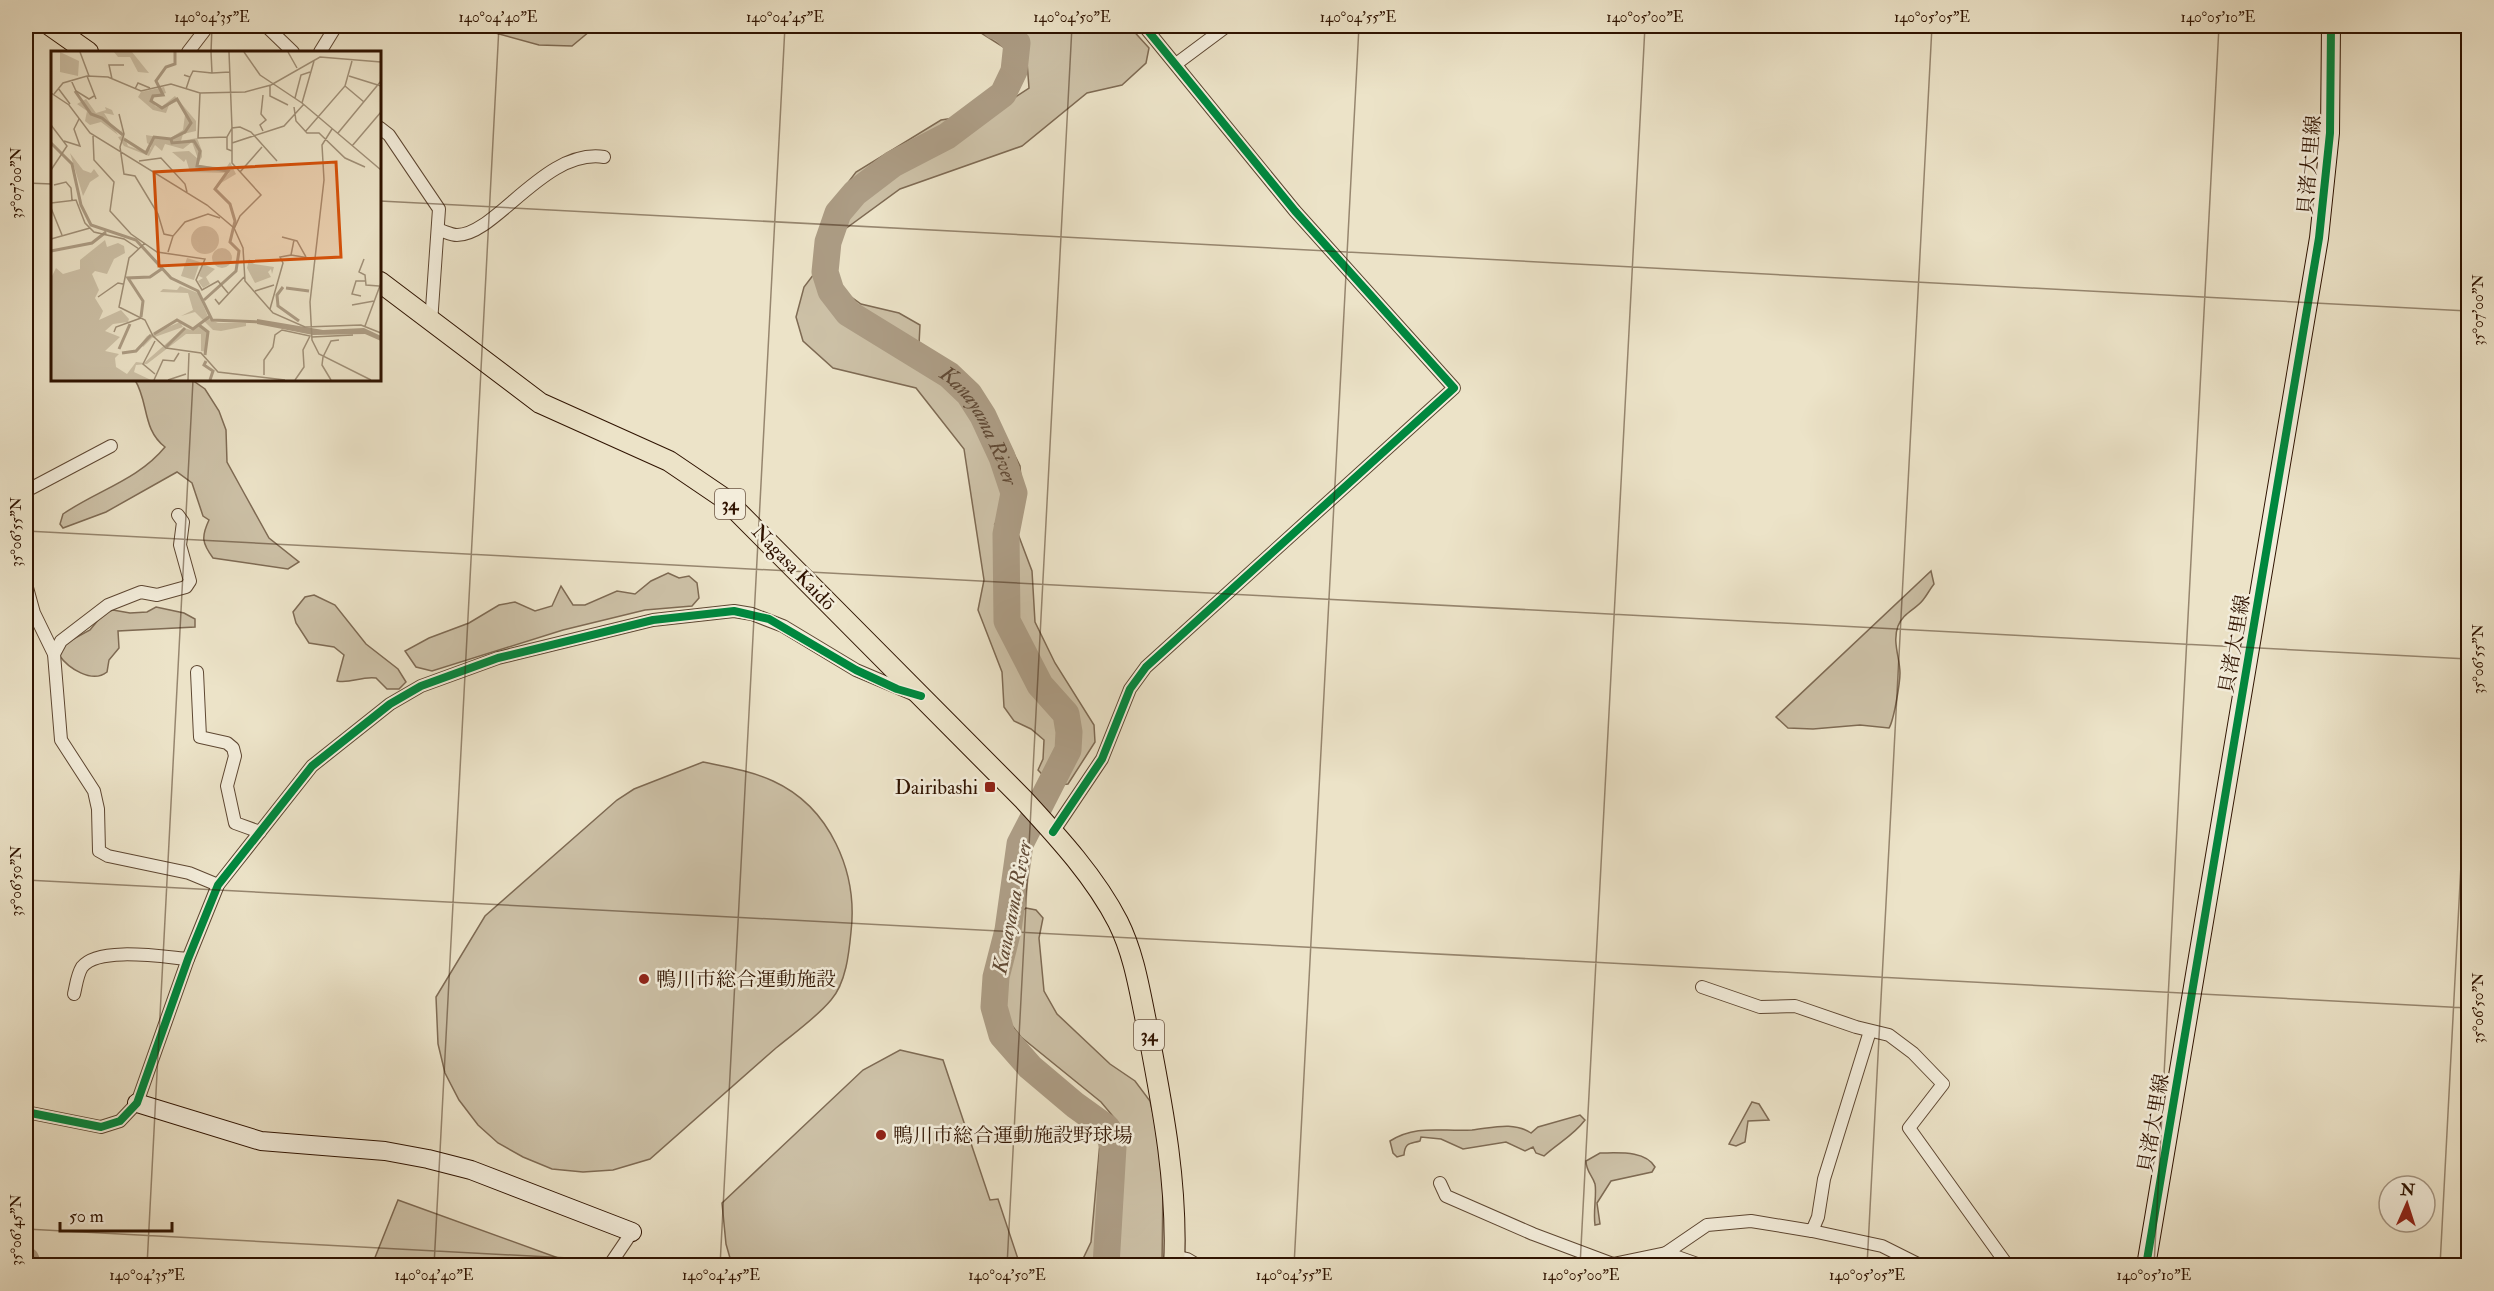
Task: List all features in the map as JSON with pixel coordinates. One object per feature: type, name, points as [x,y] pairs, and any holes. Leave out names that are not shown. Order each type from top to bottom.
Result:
[{"type":"main road","points":[[51,26],[87,51]]},
{"type":"main road","name":"Nagasa Kaidō","points":[[381,283],[540,403],[657,455],[705,484],[743,515],[1052,831]]},
{"type":"main road","name":"34","points":[[1052,831],[1110,908],[1132,954],[1170,1155],[1174,1261]]},
{"type":"street","points":[[189,51],[208,26]]},
{"type":"street","points":[[266,26],[292,51]]},
{"type":"street","points":[[321,51],[336,26]]},
{"type":"street","points":[[1052,831],[1102,759],[1130,689],[1146,668],[1454,388],[1295,211],[1144,26]]},
{"type":"street","points":[[1176,64],[1227,26]]},
{"type":"street","name":"貝渚大里線","points":[[2146,1266],[2319,238],[2330,133],[2331,26]]},
{"type":"street","points":[[381,129],[389,135],[439,209],[431,322]]},
{"type":"street","points":[[439,230],[457,235],[470,232],[543,176],[583,157],[604,157]]},
{"type":"street","points":[[26,491],[111,446]]},
{"type":"street","points":[[54,654],[61,641],[108,605],[141,592],[157,595],[186,587],[189,581],[180,545],[183,522],[178,516]]},
{"type":"street","points":[[26,584],[34,614],[54,654],[61,740],[94,791],[98,809],[99,850],[108,856],[189,873],[218,885]]},
{"type":"street","points":[[26,1112],[101,1127],[120,1121],[137,1103],[188,959],[218,885],[312,766],[390,704],[421,686],[498,658],[652,620],[717,611],[752,614],[783,626],[866,675],[921,696]]},
{"type":"street","points":[[197,672],[200,737],[227,743],[233,748],[235,756],[227,786],[235,823],[260,832]]},
{"type":"street","points":[[74,994],[83,966],[92,959],[110,954],[188,959]]},
{"type":"street","points":[[1702,987],[1760,1007],[1795,1006],[1889,1035],[1913,1053],[1943,1084],[1909,1128],[2008,1266]]},
{"type":"street","points":[[1812,1231],[1818,1217],[1824,1179],[1870,1031]]},
{"type":"street","points":[[137,1103],[261,1141],[385,1151],[471,1170],[632,1232],[609,1266]]},
{"type":"street","points":[[1440,1183],[1446,1196],[1454,1200],[1533,1234],[1613,1264],[1666,1253],[1707,1225],[1751,1221],[1882,1246],[1918,1264],[1931,1266]]},
{"type":"street","points":[[1666,1253],[1703,1266]]},
{"type":"street","points":[[1174,1261],[1188,1259],[1199,1266]]},
{"type":"shaded area","points":[[496,26],[596,26],[572,46],[539,45],[488,31]]},
{"type":"shaded area","points":[[970,26],[1129,26],[1149,48],[1146,63],[1122,85],[1087,93],[1022,146],[900,189],[841,232],[834,201],[856,172],[941,120],[993,112],[1029,88],[1027,62]]},
{"type":"shaded area","points":[[817,270],[835,279],[843,291],[861,304],[899,313],[920,325],[919,345],[976,392],[998,421],[1020,466],[1023,504],[1003,513],[995,524],[1015,526],[1032,571],[1035,622],[1055,663],[1094,725],[1095,742],[1068,784],[1052,782],[1038,770],[1043,759],[1044,740],[1031,729],[1014,721],[1004,707],[1002,672],[978,610],[984,580],[964,449],[916,388],[833,368],[803,341],[796,317],[804,287]]},
{"type":"shaded area","points":[[135,381],[193,381],[205,389],[219,411],[226,430],[227,462],[269,538],[299,562],[288,569],[213,558],[204,540],[209,520],[203,516],[192,483],[177,472],[106,512],[63,528],[60,524],[63,514],[143,468],[165,447],[149,424]]},
{"type":"shaded area","points":[[1931,571],[1934,584],[1920,603],[1903,618],[1896,632],[1900,678],[1895,710],[1889,728],[1860,725],[1813,729],[1788,728],[1776,717]]},
{"type":"shaded area","points":[[668,573],[679,578],[689,576],[697,583],[699,598],[692,606],[645,610],[563,630],[432,671],[416,667],[405,651],[429,638],[469,623],[499,605],[515,602],[535,611],[552,606],[561,586],[573,605],[585,605],[617,591],[635,594],[651,581]]},
{"type":"shaded area","points":[[314,595],[335,605],[366,644],[398,669],[406,682],[399,689],[387,689],[376,678],[337,681],[344,655],[334,647],[309,643],[296,623],[293,612],[305,597]]},
{"type":"shaded area","points":[[156,607],[184,613],[195,619],[195,627],[118,631],[119,648],[109,660],[107,672],[101,675],[81,673],[68,665],[59,655],[66,643],[90,630],[104,613],[113,610],[130,613],[147,612]]},
{"type":"shaded area","name":"鴨川市総合運動施設","points":[[703,762],[748,772],[773,781],[793,792],[825,824],[836,844],[850,887],[851,932],[843,977],[836,993],[819,1013],[650,1159],[613,1170],[583,1172],[552,1169],[498,1143],[478,1125],[459,1100],[445,1073],[438,1044],[436,997],[485,916],[617,800],[634,789]]},
{"type":"shaded area","points":[[1026,908],[1036,910],[1043,918],[1039,938],[1044,991],[1057,1014],[1110,1064],[1135,1081],[1150,1101],[1160,1143],[1163,1185],[1162,1265],[1080,1265],[1091,1242],[1100,1142],[1122,1127],[1101,1102],[1021,1037],[1007,1019],[1002,993],[1019,930],[1019,913]]},
{"type":"shaded area","name":"鴨川市総合運動施設野球場","points":[[900,1050],[943,1060],[990,1200],[998,1199],[1020,1265],[732,1265],[726,1244],[722,1203],[863,1070]]},
{"type":"shaded area","points":[[1752,1102],[1759,1104],[1769,1120],[1748,1121],[1745,1142],[1736,1146],[1729,1144]]},
{"type":"shaded area","points":[[1580,1115],[1585,1120],[1580,1126],[1544,1156],[1536,1153],[1533,1147],[1525,1151],[1506,1142],[1463,1149],[1441,1139],[1421,1137],[1420,1141],[1407,1146],[1404,1155],[1397,1157],[1393,1153],[1390,1141],[1410,1132],[1430,1130],[1472,1130],[1510,1126],[1531,1133],[1538,1127]]},
{"type":"shaded area","points":[[1600,1153],[1638,1155],[1655,1167],[1652,1172],[1611,1181],[1597,1203],[1600,1224],[1595,1225],[1595,1184],[1586,1161]]},
{"type":"shaded area","points":[[398,1200],[561,1259],[559,1265],[372,1265]]},
{"type":"waterway","name":"Kanayama River","points":[[995,26],[1002,28],[1017,43],[1014,71],[1003,94],[947,136],[893,164],[855,193],[838,213],[828,242],[825,272],[831,291],[848,313],[949,375],[969,394],[983,416],[1002,457],[1014,493],[1006,534],[1007,621],[1040,685],[1066,714],[1069,732],[1068,750],[1020,844],[1008,930],[996,977],[994,1007],[1002,1035],[1030,1067],[1075,1105],[1107,1128],[1113,1147],[1106,1266]]},
{"type":"waterway","points":[[26,1260],[28,1266]]},
{"type":"cycle path","points":[[1053,832],[1102,759],[1130,689],[1146,667],[1454,388],[1295,211],[1144,26]]},
{"type":"cycle path","points":[[2146,1266],[2319,238],[2330,133],[2331,26]]},
{"type":"cycle path","points":[[26,1112],[101,1127],[120,1121],[137,1103],[188,959],[218,885],[312,766],[390,704],[421,686],[498,658],[653,620],[734,611],[769,619],[856,670],[897,689],[921,696]]},
{"type":"place","name":"Dairibashi","points":[[990,787]]},
{"type":"place","name":"鴨川市総合運動施設","points":[[644,979]]},
{"type":"place","name":"鴨川市総合運動施設野球場","points":[[881,1135]]}]
